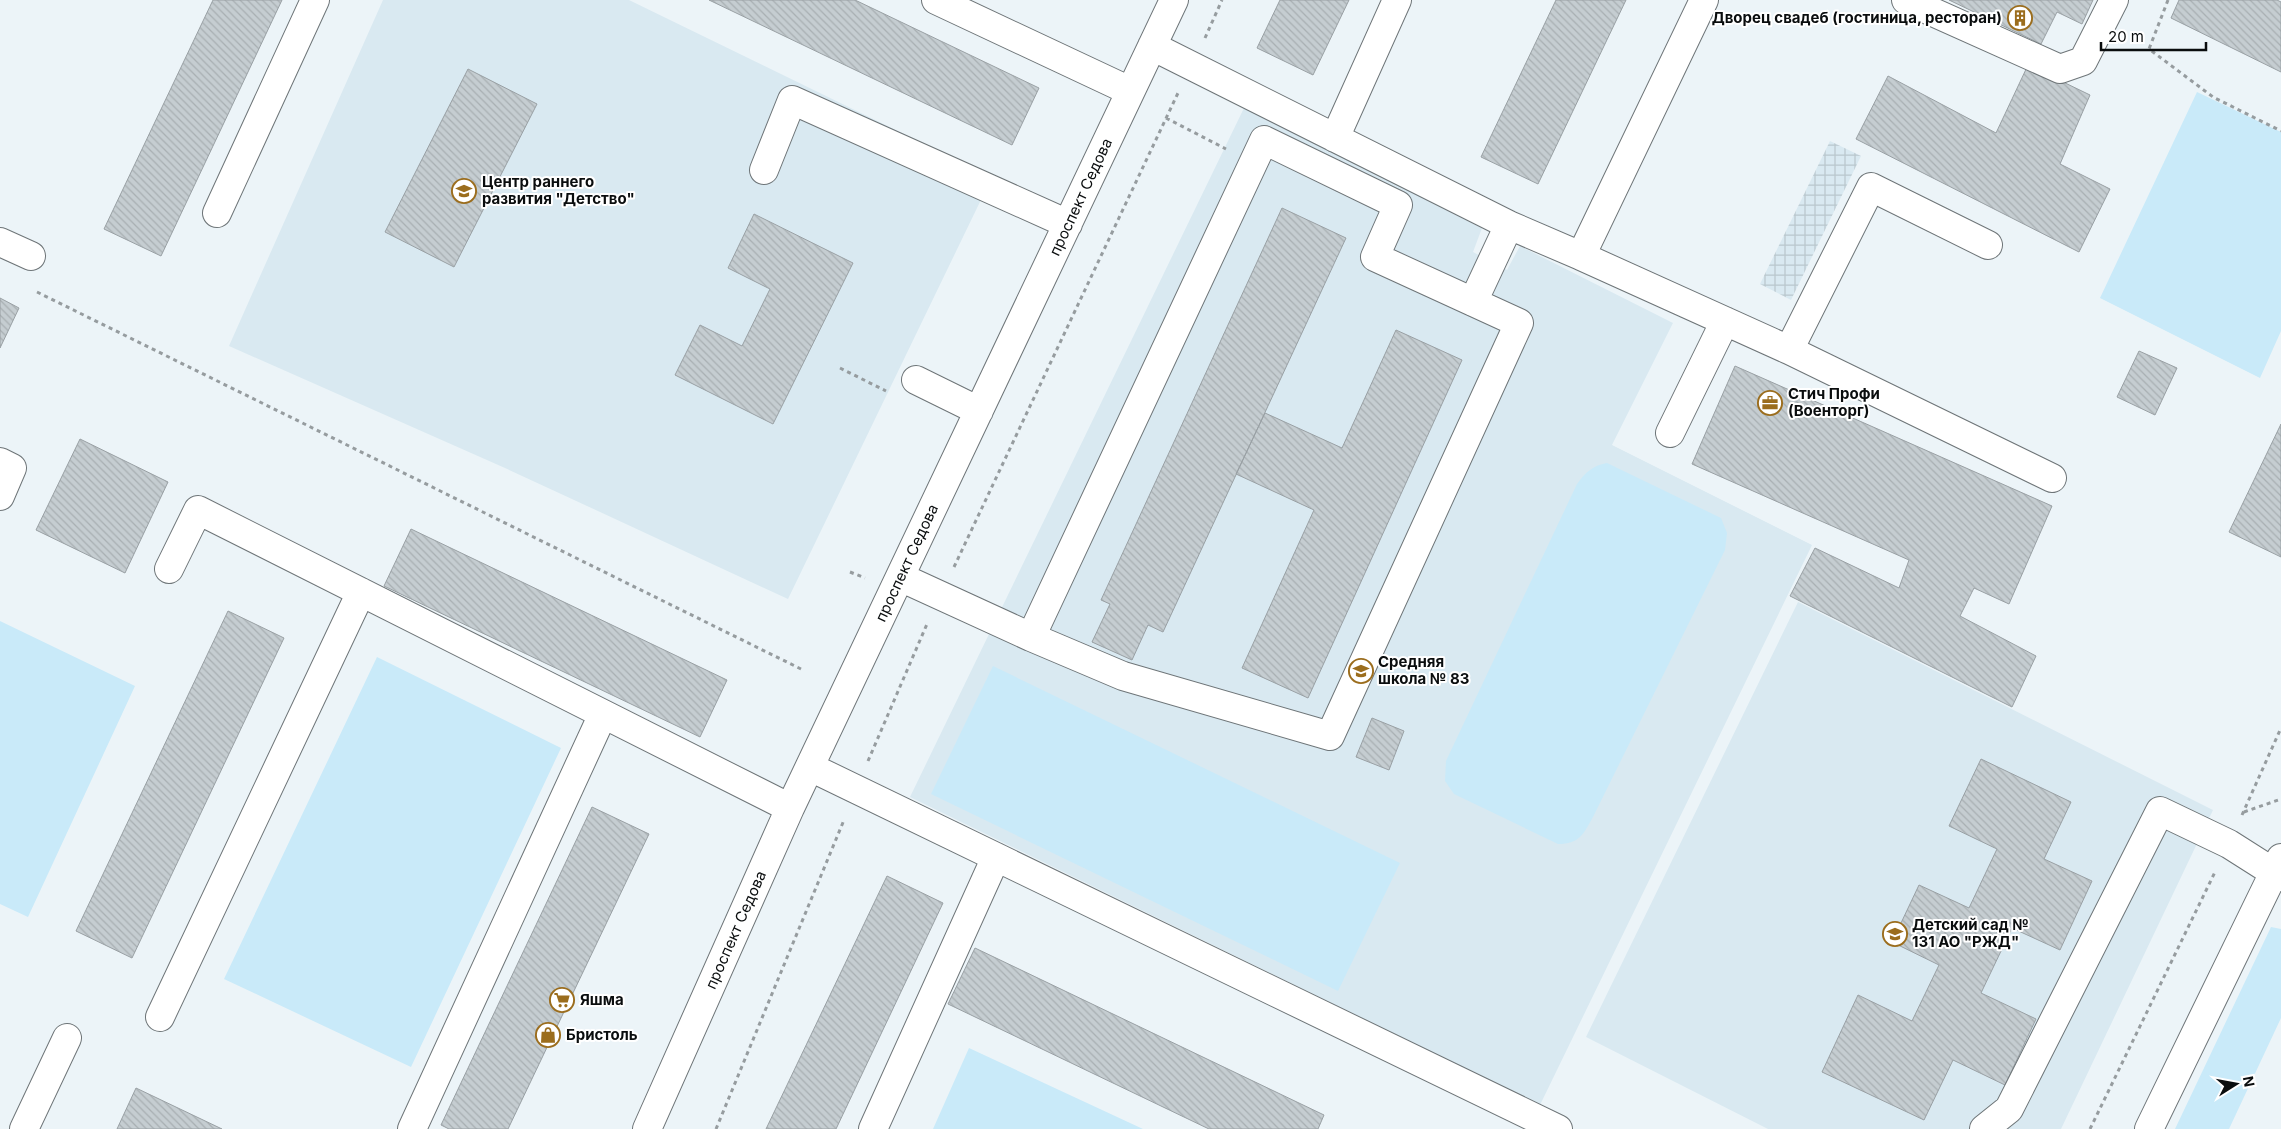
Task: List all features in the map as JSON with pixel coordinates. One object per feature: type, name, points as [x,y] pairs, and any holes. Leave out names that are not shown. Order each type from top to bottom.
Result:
[{"type":"street","points":[[217,213],[316,0]]},
{"type":"street","points":[[936,0],[979,9],[1130,91]]},
{"type":"street","name":"проспект Седова","points":[[647,1129],[790,808],[1174,0]]},
{"type":"street","points":[[1335,138],[1397,0]]},
{"type":"street","points":[[1582,256],[1704,0]]},
{"type":"street","points":[[1906,0],[2060,69],[2083,61],[2114,0]]},
{"type":"street","points":[[1152,46],[1509,225],[1789,350],[2052,478]]},
{"type":"street","points":[[764,170],[792,100],[1068,224]]},
{"type":"street","points":[[900,576],[1031,636],[1123,676],[1330,736],[1519,323],[1376,256],[1398,205],[1264,140],[1031,636]]},
{"type":"street","points":[[1789,350],[1871,187],[1988,244]]},
{"type":"street","points":[[1473,302],[1509,225]]},
{"type":"street","points":[[0,242],[31,256]]},
{"type":"street","points":[[1670,433],[1725,321]]},
{"type":"street","points":[[916,380],[979,411]]},
{"type":"street","points":[[0,462],[12,468],[0,496]]},
{"type":"street","points":[[169,569],[198,510],[790,808]]},
{"type":"street","points":[[160,1017],[361,592]]},
{"type":"street","points":[[412,1129],[604,714]]},
{"type":"street","points":[[810,767],[1558,1129]]},
{"type":"street","points":[[1984,1129],[2009,1109],[2160,811],[2278,869],[2149,1129]]},
{"type":"street","points":[[873,1129],[996,857]]},
{"type":"street","points":[[24,1129],[67,1038]]},
{"type":"path","points":[[716,1129],[856,789],[941,595],[1222,0]]},
{"type":"path","points":[[2168,0],[2148,49],[2213,97],[2281,131]]},
{"type":"path","points":[[37,292],[801,669]]},
{"type":"path","points":[[2090,1129],[2229,844],[2281,728]]},
{"type":"path","points":[[2243,812],[2281,799]]},
{"type":"shaded area","points":[[383,0],[629,0],[992,177],[788,599],[505,468],[229,346]]},
{"type":"shaded area","points":[[2197,92],[2281,132],[2281,331],[2260,378],[2100,298]]},
{"type":"shaded area","name":"Средняя школа № 83","points":[[1244,108],[1482,228],[1473,252],[1507,270],[1520,246],[1673,323],[1612,445],[1812,545],[1540,1105],[910,797]]},
{"type":"shaded area","points":[[1830,141],[1861,156],[1791,300],[1760,284]]},
{"type":"shaded area","points":[[1607,463],[1721,518],[1727,533],[1725,550],[1589,823],[1576,840],[1565,844],[1558,844],[1454,794],[1445,781],[1446,761],[1577,484],[1590,470]]},
{"type":"shaded area","name":"Детский сад № 131 АО \"РЖД\"","points":[[1798,602],[2213,810],[2061,1129],[1768,1129],[1586,1037]]},
{"type":"shaded area","points":[[0,621],[135,686],[28,917],[0,904]]},
{"type":"shaded area","points":[[377,657],[561,748],[411,1067],[224,979]]},
{"type":"shaded area","points":[[993,666],[1400,863],[1338,991],[931,794]]},
{"type":"shaded area","points":[[2271,927],[2281,929],[2281,1018],[2229,1129],[2175,1129]]},
{"type":"shaded area","points":[[969,1048],[1143,1129],[933,1129]]},
{"type":"building","points":[[213,0],[282,0],[161,256],[104,229]]},
{"type":"building","points":[[709,0],[855,0],[1039,88],[1012,145]]},
{"type":"building","points":[[1280,0],[1349,0],[1313,75],[1257,48]]},
{"type":"building","points":[[1556,0],[1626,0],[1538,184],[1481,157]]},
{"type":"building","name":"Дворец свадеб (гостиница, ресторан)","points":[[1949,0],[2093,0],[2082,24],[2057,12],[2041,44]]},
{"type":"building","points":[[2179,0],[2277,0],[2281,2],[2281,72],[2171,18]]},
{"type":"building","points":[[2028,65],[2090,95],[2060,164],[2110,189],[2079,252],[1856,139],[1888,76],[1996,133]]},
{"type":"building","points":[[468,69],[537,104],[454,267],[385,232]]},
{"type":"building","points":[[1282,208],[1346,238],[1163,632],[1148,625],[1132,660],[1092,642],[1110,604],[1101,600]]},
{"type":"building","points":[[754,214],[853,263],[773,424],[675,375],[700,325],[742,346],[770,289],[728,268]]},
{"type":"building","points":[[0,298],[19,308],[0,348]]},
{"type":"building","points":[[1396,330],[1462,360],[1308,698],[1242,668],[1314,510],[1236,474],[1265,413],[1342,448]]},
{"type":"building","points":[[2139,351],[2177,368],[2155,415],[2117,397]]},
{"type":"building","points":[[1735,366],[2052,506],[2009,604],[1974,588],[1960,616],[2036,656],[2012,707],[1790,596],[1815,548],[1899,588],[1909,560],[1692,464]]},
{"type":"building","points":[[2281,424],[2281,557],[2229,532]]},
{"type":"building","points":[[80,439],[168,482],[125,573],[36,530]]},
{"type":"building","points":[[411,529],[727,680],[700,737],[384,586]]},
{"type":"building","points":[[228,611],[284,638],[132,958],[76,931]]},
{"type":"building","points":[[1372,718],[1404,731],[1389,770],[1356,757]]},
{"type":"building","points":[[1981,759],[2071,802],[2044,859],[2092,881],[2060,950],[2012,928],[1981,993],[2036,1019],[2005,1085],[1953,1060],[1924,1120],[1822,1072],[1858,995],[1912,1021],[1939,965],[1892,942],[1919,885],[1969,908],[1997,849],[1949,826]]},
{"type":"building","points":[[592,807],[649,834],[508,1129],[449,1129],[441,1125]]},
{"type":"building","points":[[887,876],[943,903],[836,1129],[766,1129]]},
{"type":"building","points":[[975,948],[1324,1115],[1318,1129],[1209,1129],[948,1004]]},
{"type":"building","points":[[136,1088],[222,1129],[117,1129]]},
{"type":"place","name":"Дворец свадеб (гостиница, ресторан)","points":[[2020,18]]},
{"type":"place","name":"Центр раннего развития \"Детство\"","points":[[464,191]]},
{"type":"place","name":"Стич Профи (Военторг)","points":[[1770,403]]},
{"type":"place","name":"Средняя школа № 83","points":[[1361,671]]},
{"type":"place","name":"Детский сад № 131 АО \"РЖД\"","points":[[1895,934]]},
{"type":"place","name":"Яшма","points":[[562,1000]]},
{"type":"place","name":"Бристоль","points":[[548,1035]]}]
